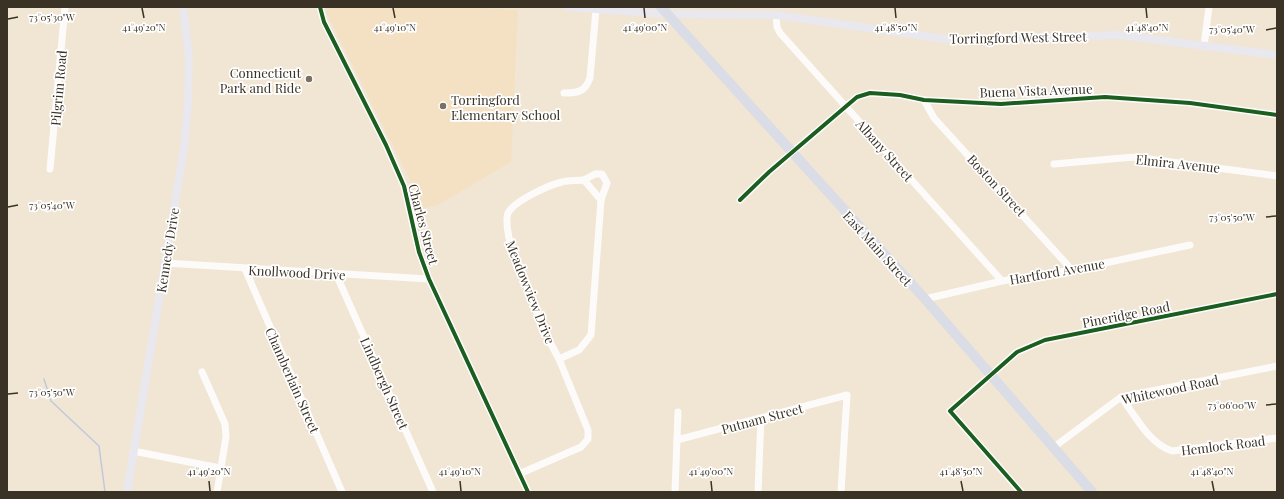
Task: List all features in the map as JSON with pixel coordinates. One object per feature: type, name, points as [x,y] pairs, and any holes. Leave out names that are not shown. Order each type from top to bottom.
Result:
[{"type":"highway","name":"East Main Street","points":[[664,10],[925,299],[989,375],[1054,447],[1092,492]]},
{"type":"main road","name":"Kennedy Drive","points":[[127,492],[184,148],[188,103],[189,58],[182,7]]},
{"type":"main road","name":"Torringford West Street","points":[[567,7],[776,15],[953,40],[1103,35],[1132,36],[1204,46],[1277,53]]},
{"type":"street","name":"Pilgrim Road","points":[[50,169],[65,7]]},
{"type":"street","name":"Charles Street","points":[[320,7],[324,22],[386,145],[404,186],[419,252],[429,278],[528,492]]},
{"type":"street","points":[[1204,46],[1209,7]]},
{"type":"street","points":[[564,93],[580,93],[587,86],[590,78],[596,9]]},
{"type":"street","name":"Albany Street","points":[[776,15],[777,27],[780,32],[1002,281]]},
{"type":"street","name":"Buena Vista Avenue","points":[[740,200],[857,97],[870,93],[900,95],[924,100],[1001,104],[1105,97],[1190,103],[1277,115]]},
{"type":"street","name":"Boston Street","points":[[924,100],[934,118],[1072,270]]},
{"type":"street","name":"Elmira Avenue","points":[[1054,164],[1134,157],[1277,176]]},
{"type":"street","name":"Meadowview Drive","points":[[519,474],[582,447],[588,439],[588,430],[559,359],[543,329],[509,238],[507,225],[508,213],[516,205],[547,186],[563,181],[584,180],[595,174],[602,174],[607,183],[601,200],[591,335],[579,350],[559,359]]},
{"type":"street","points":[[584,180],[601,200]]},
{"type":"street","name":"Hartford Avenue","points":[[925,299],[1002,281],[1072,270],[1190,245]]},
{"type":"street","name":"Knollwood Drive","points":[[165,263],[244,269],[429,278]]},
{"type":"street","name":"Chamberlain Street","points":[[244,269],[342,492]]},
{"type":"street","name":"Lindbergh Street","points":[[336,274],[433,492]]},
{"type":"street","name":"Pineridge Road","points":[[1021,492],[950,412],[989,375],[1018,352],[1045,340],[1277,294]]},
{"type":"street","name":"Whitewood Road","points":[[1054,447],[1120,397],[1277,366]]},
{"type":"street","points":[[202,372],[225,424],[226,437],[220,468],[218,492]]},
{"type":"street","name":"Putnam Street","points":[[677,440],[847,395],[841,492]]},
{"type":"street","name":"Hemlock Road","points":[[1120,397],[1156,442],[1162,448],[1172,451],[1277,438]]},
{"type":"street","points":[[675,492],[678,412]]},
{"type":"street","points":[[758,492],[761,418]]},
{"type":"street","points":[[133,451],[220,468]]},
{"type":"shaded area","name":"Torringford Elementary School","points":[[326,7],[458,7],[518,10],[511,162],[438,205],[420,209],[410,180],[327,14]]},
{"type":"waterway","points":[[44,379],[51,401],[99,446],[105,492]]},
{"type":"cycle path","points":[[320,7],[324,22],[386,145],[404,186],[419,252],[429,279],[528,492]]},
{"type":"cycle path","points":[[740,200],[769,172],[857,97],[870,93],[900,95],[924,100],[1001,104],[1105,97],[1190,103],[1277,115]]},
{"type":"cycle path","points":[[1021,492],[950,411],[1017,352],[1045,340],[1277,294]]},
{"type":"place","name":"Connecticut Park and Ride","points":[[309,79]]},
{"type":"place","name":"Torringford Elementary School","points":[[443,106]]}]
